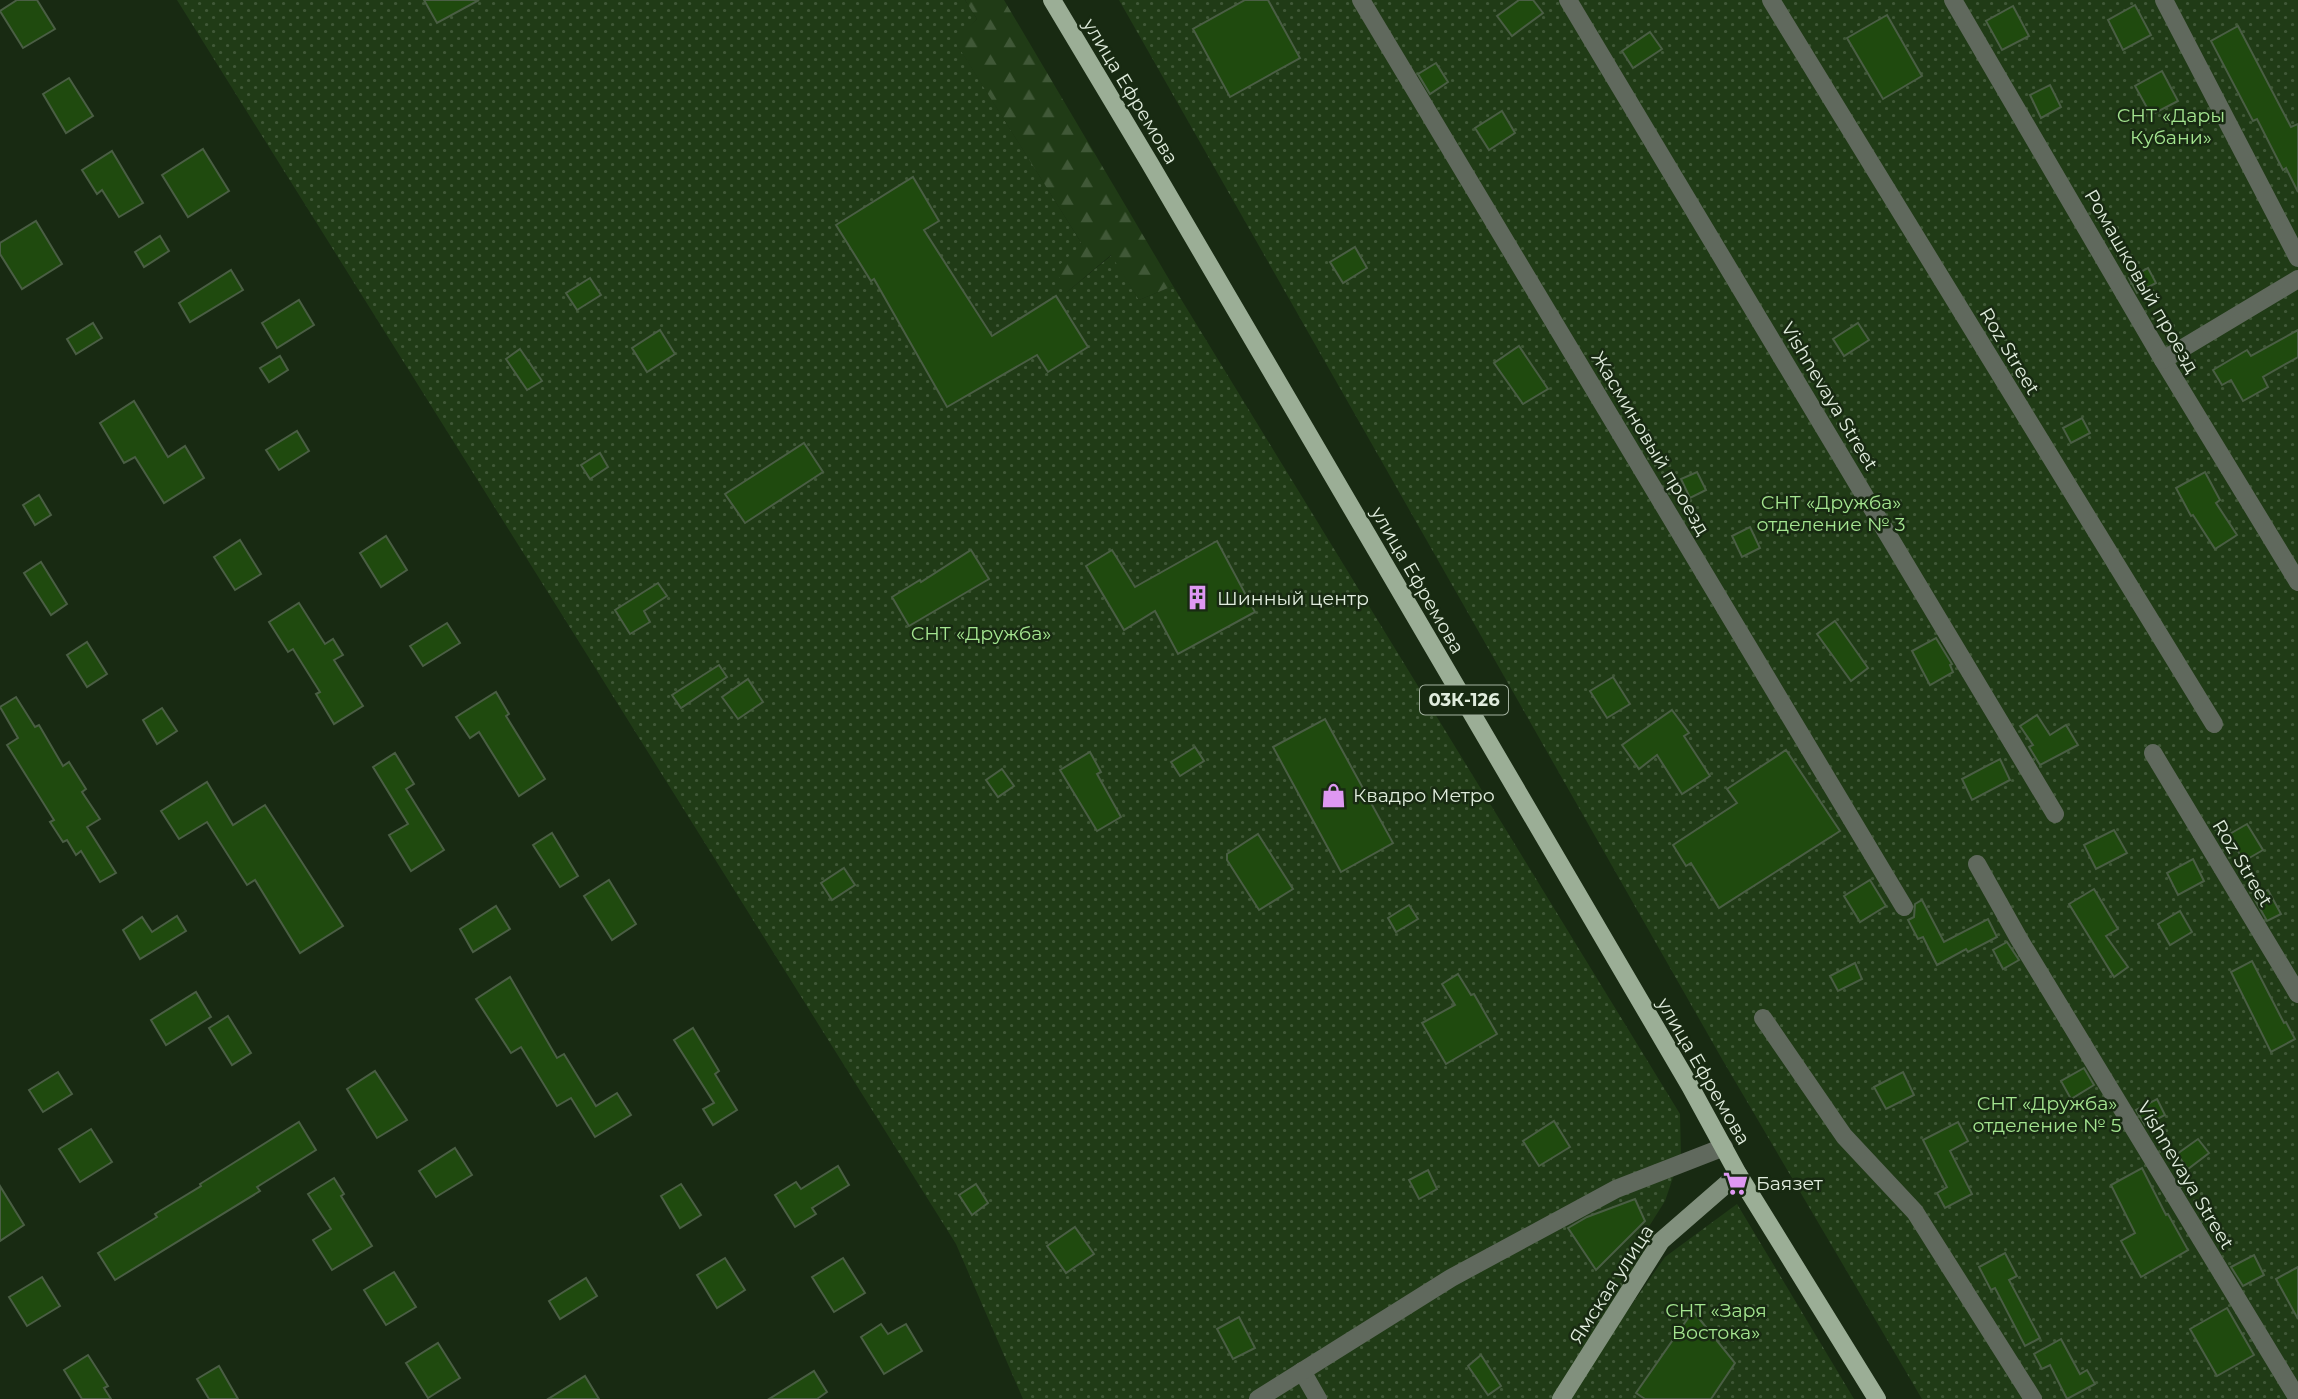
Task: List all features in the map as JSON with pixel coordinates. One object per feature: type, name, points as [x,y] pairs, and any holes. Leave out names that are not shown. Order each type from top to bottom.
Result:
[{"type":"main road","name":"улица Ефремова","points":[[1052,0],[1676,1062],[1738,1174],[1877,1399]]},
{"type":"street","name":"Жасминовый проезд","points":[[1361,0],[1904,906]]},
{"type":"street","name":"Vishnevaya Street","points":[[1568,0],[2055,814]]},
{"type":"street","name":"Roz Street","points":[[1771,0],[2214,724]]},
{"type":"street","name":"Ромашковый проезд","points":[[1954,0],[2163,360],[2298,582]]},
{"type":"street","points":[[2164,0],[2298,258]]},
{"type":"street","points":[[2163,360],[2298,279]]},
{"type":"street","name":"Roz Street","points":[[2153,753],[2298,994]]},
{"type":"street","name":"Vishnevaya Street","points":[[1977,864],[2019,939],[2298,1399]]},
{"type":"street","points":[[1763,1018],[1844,1136],[1915,1212],[2033,1399]]},
{"type":"street","points":[[1258,1399],[1451,1278],[1616,1189],[1724,1147]]},
{"type":"street","name":"Ямская улица","points":[[1561,1399],[1661,1241],[1738,1174]]},
{"type":"street","points":[[1302,1371],[1318,1399]]},
{"type":"green space","name":"СНТ «Дружба»","points":[[177,0],[965,0],[977,19],[955,41],[1082,244],[1067,292],[1112,255],[1139,300],[1173,286],[1680,1114],[1681,1154],[1665,1201],[1648,1228],[1658,1238],[1555,1399],[1023,1399],[956,1244]]},
{"type":"green space","points":[[965,0],[1004,0],[1173,286],[1139,300],[1111,255],[1067,292],[1055,269],[1082,244],[954,40],[977,19]]},
{"type":"green space","name":"СНТ «Дружба» отделение № 3","points":[[1119,0],[2298,0],[2298,1399],[1922,1399],[1722,1059]]},
{"type":"green space","name":"СНТ «Заря Востока»","points":[[1737,1204],[1854,1399],[1566,1399],[1665,1257]]},
{"type":"building","points":[[17,0],[37,0],[55,29],[23,48],[0,11]]},
{"type":"building","points":[[424,0],[479,0],[437,23]]},
{"type":"building","points":[[1245,0],[1268,0],[1300,58],[1230,97],[1193,29]]},
{"type":"building","points":[[1519,0],[1533,0],[1543,13],[1512,36],[1497,16]]},
{"type":"building","points":[[2135,5],[2151,35],[2123,50],[2108,20]]},
{"type":"building","points":[[2013,6],[2029,36],[2002,50],[1986,21]]},
{"type":"building","points":[[1887,15],[1922,76],[1883,99],[1847,38]]},
{"type":"building","points":[[2238,26],[2291,127],[2298,124],[2298,192],[2286,168],[2283,170],[2257,119],[2253,121],[2211,41]]},
{"type":"building","points":[[1650,32],[1662,49],[1633,68],[1622,51]]},
{"type":"building","points":[[1436,63],[1448,82],[1430,94],[1418,74]]},
{"type":"building","points":[[2162,71],[2178,101],[2151,115],[2135,86]]},
{"type":"building","points":[[69,78],[93,116],[66,133],[43,94]]},
{"type":"building","points":[[2050,85],[2061,107],[2041,118],[2030,95]]},
{"type":"building","points":[[1502,111],[1515,133],[1489,150],[1475,128]]},
{"type":"building","points":[[203,149],[229,191],[188,217],[162,175]]},
{"type":"building","points":[[112,151],[143,203],[119,217],[102,190],[97,194],[82,170]]},
{"type":"building","points":[[913,177],[939,221],[924,230],[992,336],[1056,296],[1088,347],[1048,372],[1037,355],[947,407],[874,279],[871,281],[836,225]]},
{"type":"building","points":[[36,221],[62,264],[22,289],[0,254],[0,243]]},
{"type":"building","points":[[160,236],[169,251],[144,267],[135,252]]},
{"type":"building","points":[[1355,247],[1367,268],[1343,283],[1330,262]]},
{"type":"building","points":[[2148,268],[2156,283],[2137,293],[2129,278]]},
{"type":"building","points":[[231,270],[243,290],[190,322],[179,303]]},
{"type":"building","points":[[590,278],[601,295],[577,310],[566,293]]},
{"type":"building","points":[[299,300],[314,325],[277,348],[262,323]]},
{"type":"building","points":[[93,323],[102,338],[76,354],[67,339]]},
{"type":"building","points":[[1858,323],[1869,340],[1844,356],[1833,339]]},
{"type":"building","points":[[660,330],[675,354],[647,372],[632,348]]},
{"type":"building","points":[[2298,330],[2298,357],[2263,377],[2268,387],[2243,401],[2231,380],[2222,385],[2213,370],[2247,350],[2251,356]]},
{"type":"building","points":[[1519,346],[1548,389],[1523,404],[1494,363]]},
{"type":"building","points":[[520,349],[542,381],[527,390],[506,359]]},
{"type":"building","points":[[280,356],[288,370],[269,382],[260,368]]},
{"type":"building","points":[[134,401],[168,457],[185,446],[204,478],[164,503],[135,457],[124,463],[100,423]]},
{"type":"building","points":[[2082,418],[2090,433],[2071,443],[2063,428]]},
{"type":"building","points":[[297,431],[309,451],[279,470],[266,450]]},
{"type":"building","points":[[804,443],[823,472],[745,523],[725,494]]},
{"type":"building","points":[[600,453],[608,467],[590,479],[581,465]]},
{"type":"building","points":[[1697,472],[1706,490],[1690,498],[1681,479]]},
{"type":"building","points":[[2205,472],[2220,500],[2216,503],[2237,535],[2215,549],[2193,515],[2191,516],[2176,488]]},
{"type":"building","points":[[39,495],[51,515],[35,525],[23,505]]},
{"type":"building","points":[[1750,527],[1760,548],[1742,557],[1732,536]]},
{"type":"building","points":[[386,536],[407,570],[381,587],[360,553]]},
{"type":"building","points":[[240,540],[261,574],[235,590],[214,557]]},
{"type":"building","name":"Шинный центр","points":[[1217,541],[1255,612],[1178,654],[1155,611],[1124,630],[1086,566],[1112,550],[1135,587]]},
{"type":"building","points":[[971,550],[989,579],[909,626],[892,597]]},
{"type":"building","points":[[41,562],[67,604],[51,615],[24,573]]},
{"type":"building","points":[[658,583],[667,596],[644,611],[650,622],[630,634],[615,610]]},
{"type":"building","points":[[299,603],[325,644],[333,639],[343,655],[334,660],[363,706],[334,724],[316,694],[320,692],[293,649],[288,652],[269,622]]},
{"type":"building","points":[[1835,621],[1868,668],[1851,681],[1817,634]]},
{"type":"building","points":[[447,623],[460,643],[423,666],[410,646]]},
{"type":"building","points":[[1936,638],[1952,664],[1950,665],[1953,672],[1930,685],[1912,651]]},
{"type":"building","points":[[87,642],[107,674],[87,687],[67,655]]},
{"type":"building","points":[[719,665],[727,677],[681,708],[672,695]]},
{"type":"building","points":[[1613,677],[1630,704],[1607,718],[1590,691]]},
{"type":"building","points":[[748,679],[763,702],[738,719],[722,697]]},
{"type":"building","points":[[496,692],[509,714],[506,716],[545,779],[519,796],[479,732],[470,738],[456,717]]},
{"type":"building","points":[[16,697],[35,727],[39,725],[63,766],[69,762],[86,789],[82,792],[100,819],[87,827],[116,873],[100,882],[81,851],[76,855],[67,840],[63,842],[50,822],[54,820],[7,745],[18,738],[0,707]]},
{"type":"building","points":[[162,708],[177,731],[157,744],[143,720]]},
{"type":"building","points":[[1672,710],[1689,733],[1684,736],[1710,776],[1682,794],[1657,755],[1639,769],[1622,745]]},
{"type":"building","points":[[2037,715],[2050,735],[2066,725],[2078,745],[2040,765],[2029,747],[2033,745],[2020,726]]},
{"type":"building","name":"Квадро Метро","points":[[1325,719],[1393,843],[1341,872],[1273,747]]},
{"type":"building","points":[[1195,747],[1204,761],[1180,776],[1171,762]]},
{"type":"building","points":[[1786,750],[1840,831],[1719,908],[1691,863],[1686,866],[1673,845],[1737,803],[1727,789]]},
{"type":"building","points":[[1090,752],[1101,772],[1097,774],[1121,817],[1097,831],[1060,770]]},
{"type":"building","points":[[395,753],[414,784],[406,789],[444,850],[411,871],[389,835],[408,824],[373,767]]},
{"type":"building","points":[[2000,759],[2010,780],[1972,800],[1962,779]]},
{"type":"building","points":[[1002,769],[1014,786],[998,797],[986,780]]},
{"type":"building","points":[[207,782],[233,825],[265,805],[343,926],[300,953],[255,880],[247,885],[207,822],[179,839],[161,811]]},
{"type":"building","points":[[2247,824],[2263,850],[2244,861],[2228,835]]},
{"type":"building","points":[[2114,830],[2127,853],[2096,869],[2084,845]]},
{"type":"building","points":[[552,833],[578,876],[560,887],[533,845]]},
{"type":"building","points":[[1258,834],[1293,889],[1259,910],[1227,860],[1227,854]]},
{"type":"building","points":[[2193,859],[2204,881],[2178,895],[2167,873]]},
{"type":"building","points":[[844,868],[855,885],[832,900],[821,883]]},
{"type":"building","points":[[609,880],[636,924],[612,940],[584,896]]},
{"type":"building","points":[[1870,880],[1886,906],[1860,922],[1844,896]]},
{"type":"building","points":[[2094,889],[2118,929],[2106,936],[2128,967],[2114,977],[2069,904]]},
{"type":"building","points":[[2268,890],[2281,914],[2267,921],[2254,898]]},
{"type":"building","points":[[1922,900],[1944,942],[1988,919],[1997,937],[1968,952],[1966,949],[1937,965],[1923,937],[1918,939],[1908,920],[1914,917],[1915,904]]},
{"type":"building","points":[[1409,905],[1418,919],[1396,932],[1388,918]]},
{"type":"building","points":[[496,906],[510,929],[473,952],[460,929]]},
{"type":"building","points":[[2180,911],[2192,932],[2170,945],[2158,924]]},
{"type":"building","points":[[177,916],[186,931],[140,959],[123,930],[142,917],[152,932]]},
{"type":"building","points":[[2007,942],[2019,960],[2003,969],[1993,950]]},
{"type":"building","points":[[2252,961],[2295,1039],[2271,1052],[2231,972]]},
{"type":"building","points":[[1855,963],[1862,979],[1838,991],[1830,976]]},
{"type":"building","points":[[1458,974],[1471,995],[1474,994],[1497,1034],[1446,1064],[1422,1023],[1455,1005],[1442,984]]},
{"type":"building","points":[[510,977],[557,1058],[564,1054],[596,1106],[617,1093],[631,1115],[595,1137],[571,1098],[557,1106],[521,1047],[511,1053],[476,999]]},
{"type":"building","points":[[196,992],[211,1017],[166,1045],[151,1020]]},
{"type":"building","points":[[228,1016],[251,1053],[232,1065],[209,1028]]},
{"type":"building","points":[[693,1028],[719,1071],[715,1074],[737,1110],[713,1125],[703,1109],[714,1103],[674,1040]]},
{"type":"building","points":[[2084,1068],[2094,1085],[2071,1099],[2061,1081]]},
{"type":"building","points":[[375,1071],[407,1120],[377,1138],[347,1089]]},
{"type":"building","points":[[58,1072],[72,1094],[43,1112],[29,1090]]},
{"type":"building","points":[[1903,1072],[1914,1095],[1886,1109],[1874,1087]]},
{"type":"building","points":[[2157,1099],[2165,1115],[2145,1125],[2136,1110]]},
{"type":"building","points":[[1554,1121],[1570,1147],[1539,1166],[1523,1141]]},
{"type":"building","points":[[299,1122],[316,1150],[257,1187],[260,1191],[115,1280],[98,1253],[157,1217],[155,1214],[201,1186],[200,1184]]},
{"type":"building","points":[[1958,1122],[1968,1141],[1950,1151],[1972,1194],[1945,1208],[1937,1193],[1947,1187],[1923,1140]]},
{"type":"building","points":[[91,1129],[112,1162],[80,1182],[59,1149]]},
{"type":"building","points":[[2198,1139],[2209,1153],[2188,1169],[2177,1154]]},
{"type":"building","points":[[455,1148],[472,1175],[436,1197],[419,1171]]},
{"type":"building","points":[[838,1166],[849,1185],[812,1208],[816,1214],[795,1227],[775,1195],[796,1182],[801,1189]]},
{"type":"building","points":[[2142,1168],[2188,1250],[2141,1277],[2121,1241],[2135,1233],[2111,1185]]},
{"type":"building","points":[[1428,1170],[1437,1189],[1419,1199],[1409,1180]]},
{"type":"building","points":[[334,1178],[344,1194],[341,1196],[372,1246],[332,1270],[313,1240],[331,1229],[308,1194]]},
{"type":"building","points":[[681,1184],[701,1215],[680,1228],[661,1196]]},
{"type":"building","points":[[976,1184],[988,1203],[972,1215],[959,1195]]},
{"type":"building","points":[[0,1186],[24,1225],[0,1241]]},
{"type":"building","points":[[1635,1199],[1645,1221],[1596,1270],[1568,1228],[1587,1217]]},
{"type":"building","points":[[1075,1227],[1094,1254],[1066,1273],[1047,1246]]},
{"type":"building","points":[[2005,1253],[2017,1276],[2009,1280],[2040,1338],[2025,1346],[1995,1288],[1991,1290],[1979,1267]]},
{"type":"building","points":[[2254,1255],[2264,1275],[2243,1286],[2231,1267]]},
{"type":"building","points":[[725,1258],[745,1290],[717,1308],[697,1275]]},
{"type":"building","points":[[843,1258],[865,1293],[834,1312],[812,1277]]},
{"type":"building","points":[[2298,1267],[2298,1319],[2276,1279]]},
{"type":"building","points":[[394,1272],[416,1307],[386,1325],[364,1290]]},
{"type":"building","points":[[42,1277],[60,1306],[27,1326],[9,1297]]},
{"type":"building","points":[[586,1278],[597,1296],[560,1319],[549,1301]]},
{"type":"building","points":[[2227,1308],[2254,1355],[2217,1376],[2190,1329]]},
{"type":"building","points":[[1693,1311],[1735,1363],[1711,1399],[1645,1399],[1636,1393]]},
{"type":"building","points":[[1239,1317],[1255,1348],[1233,1359],[1217,1329]]},
{"type":"building","points":[[881,1324],[888,1334],[906,1324],[922,1351],[884,1374],[861,1337]]},
{"type":"building","points":[[2061,1339],[2080,1374],[2087,1370],[2095,1384],[2067,1399],[2050,1365],[2042,1369],[2034,1354]]},
{"type":"building","points":[[438,1343],[460,1378],[428,1398],[406,1363]]},
{"type":"building","points":[[88,1355],[108,1386],[104,1388],[111,1399],[82,1399],[64,1370]]},
{"type":"building","points":[[1481,1355],[1501,1386],[1488,1395],[1468,1366]]},
{"type":"building","points":[[219,1366],[238,1399],[209,1399],[197,1379]]},
{"type":"building","points":[[814,1371],[827,1392],[817,1399],[769,1399]]},
{"type":"building","points":[[585,1376],[599,1399],[548,1399]]},
{"type":"place","name":"Шинный центр","points":[[1197,598]]},
{"type":"place","name":"Квадро Метро","points":[[1333,795]]},
{"type":"place","name":"Баязет","points":[[1736,1183]]},
{"type":"park label","name":"СНТ «Дары Кубани»","points":[[2171,126]]},
{"type":"park label","name":"СНТ «Дружба» отделение № 5","points":[[2047,1114]]}]
